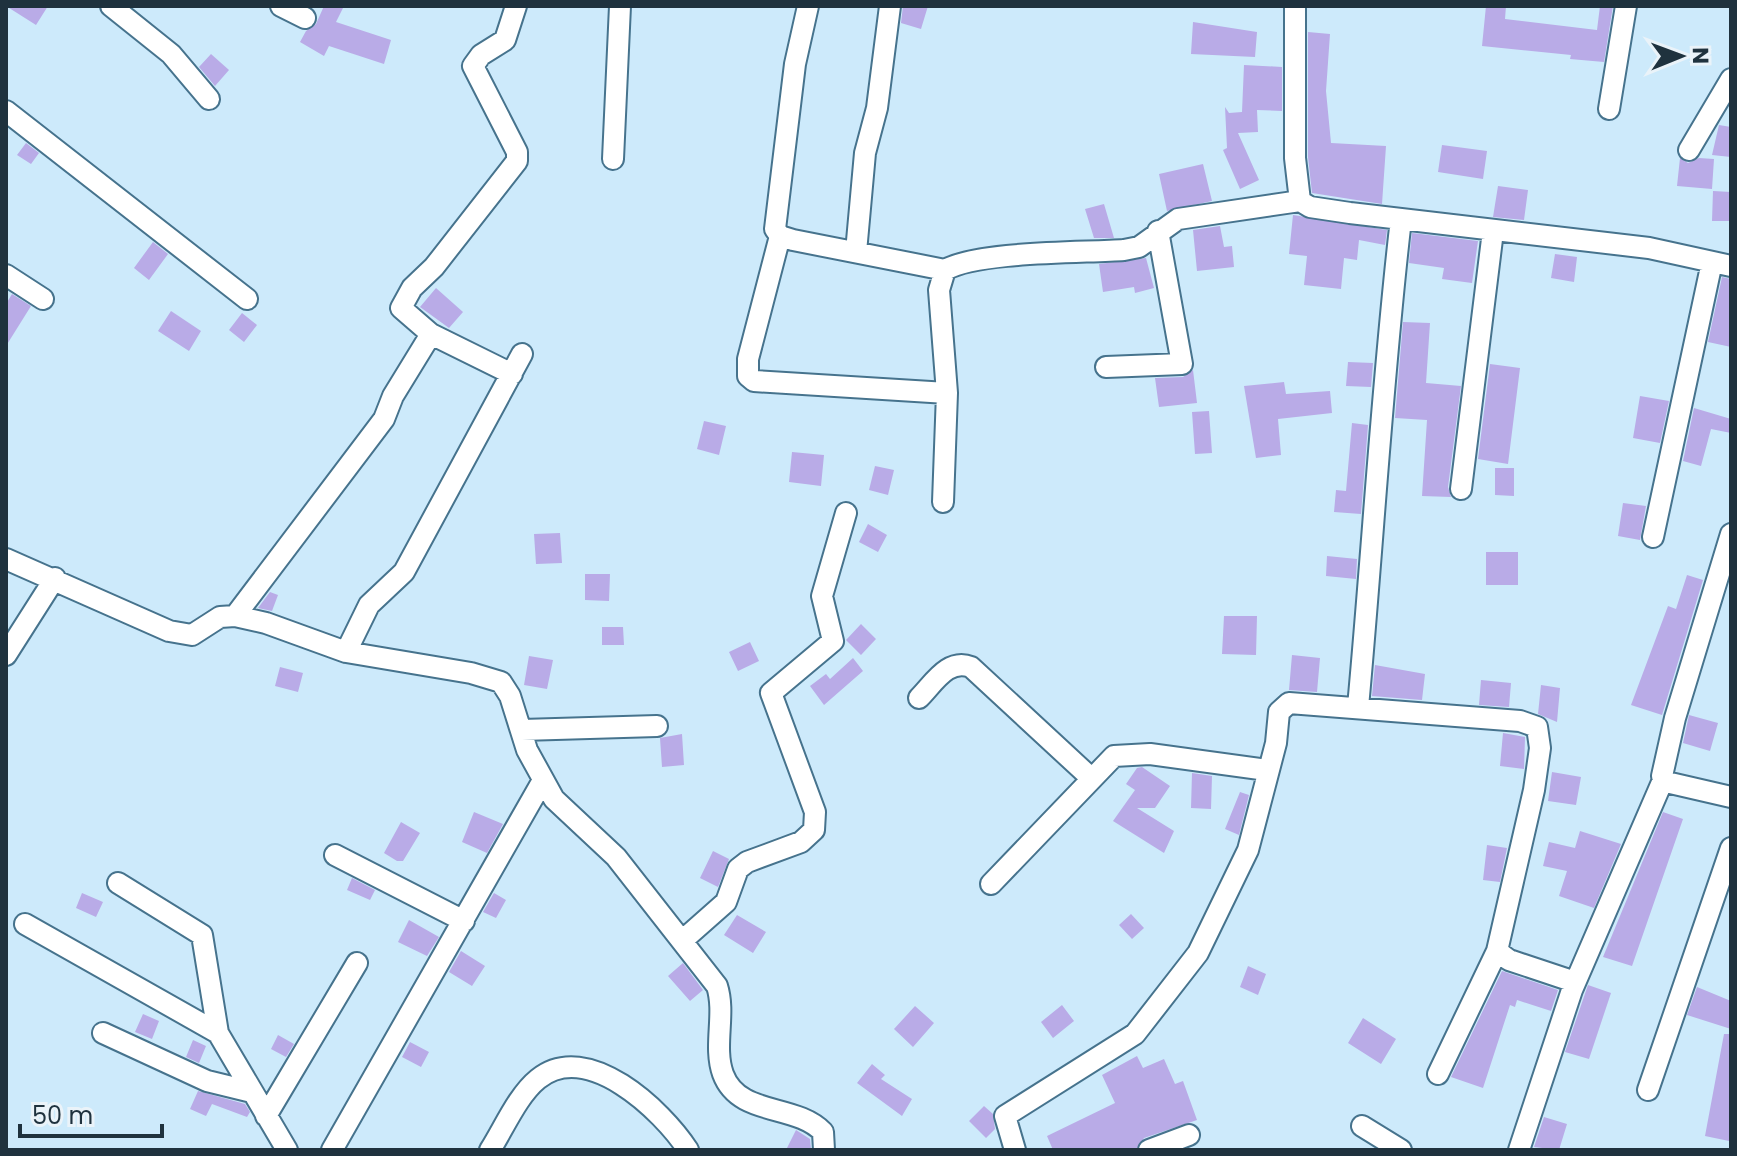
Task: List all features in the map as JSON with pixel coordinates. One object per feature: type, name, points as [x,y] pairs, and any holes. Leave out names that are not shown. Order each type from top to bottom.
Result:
[{"type":"street","points":[[111,6],[171,54],[209,99]]},
{"type":"street","points":[[281,6],[305,18]]},
{"type":"street","points":[[512,374],[431,334],[401,308],[412,288],[434,267],[517,161],[517,152],[473,66],[481,55],[505,40],[516,6]]},
{"type":"street","points":[[613,159],[620,6]]},
{"type":"street","points":[[808,6],[795,64],[776,218],[775,229],[780,236],[945,270],[954,265],[986,260],[1124,250],[1139,247],[1178,219],[1300,201],[1310,207],[1649,248],[1722,264],[1653,537]]},
{"type":"street","points":[[856,252],[865,153],[877,108],[890,6]]},
{"type":"street","points":[[1295,6],[1295,158],[1300,201]]},
{"type":"street","points":[[1609,109],[1626,6]]},
{"type":"street","points":[[1689,150],[1731,79]]},
{"type":"street","points":[[6,111],[247,299]]},
{"type":"street","points":[[1358,707],[1379,483],[1388,332],[1401,219]]},
{"type":"street","points":[[1106,367],[1182,364],[1158,231]]},
{"type":"street","points":[[1461,489],[1493,231]]},
{"type":"street","points":[[780,236],[748,359],[748,376],[754,381],[947,393]]},
{"type":"street","points":[[943,502],[947,393],[939,290],[945,270]]},
{"type":"street","points":[[6,275],[43,299]]},
{"type":"street","points":[[235,616],[384,419],[393,396],[431,334]]},
{"type":"street","points":[[346,652],[369,605],[404,572],[522,354]]},
{"type":"street","points":[[683,940],[726,902],[738,869],[747,862],[801,842],[814,830],[815,812],[771,693],[833,641],[822,596],[846,513]]},
{"type":"street","points":[[1519,1150],[1575,982],[1663,780],[1675,718],[1731,534]]},
{"type":"street","points":[[6,559],[55,578],[169,631],[192,635],[220,617],[235,616],[266,623],[346,652],[471,673],[501,682],[510,696],[542,782],[554,799],[616,857],[717,986],[722,1002],[720,1063],[724,1078],[737,1094],[755,1104],[813,1122],[823,1132],[824,1150]]},
{"type":"street","points":[[6,655],[55,578]]},
{"type":"street","points":[[919,698],[951,665],[960,663],[971,667],[1091,778]]},
{"type":"street","points":[[1015,1150],[1005,1116],[1135,1034],[1198,953],[1248,850],[1283,706],[1298,703],[1520,721],[1537,727],[1540,748],[1534,790],[1497,951],[1438,1074]]},
{"type":"street","points":[[522,730],[657,726]]},
{"type":"street","points":[[991,884],[1114,756],[1128,754],[1267,770]]},
{"type":"street","points":[[1663,780],[1731,797]]},
{"type":"street","points":[[332,1150],[542,782]]},
{"type":"street","points":[[1648,1090],[1731,848]]},
{"type":"street","points":[[335,855],[464,921]]},
{"type":"street","points":[[118,883],[202,935],[218,1033],[287,1150]]},
{"type":"street","points":[[25,924],[218,1033]]},
{"type":"street","points":[[1497,951],[1509,960],[1575,982]]},
{"type":"street","points":[[266,1116],[357,963]]},
{"type":"street","points":[[103,1033],[207,1081],[252,1092]]},
{"type":"street","points":[[490,1150],[531,1086],[540,1077],[567,1065],[594,1070],[657,1109],[688,1150]]},
{"type":"street","points":[[1362,1126],[1401,1150]]},
{"type":"street","points":[[1149,1150],[1189,1135]]},
{"type":"building","points":[[6,6],[48,6],[36,25]]},
{"type":"building","points":[[324,6],[344,6],[336,22],[391,40],[384,64],[329,46],[324,56],[300,42],[306,31],[316,24]]},
{"type":"building","points":[[903,6],[928,6],[921,29],[901,23]]},
{"type":"building","points":[[1486,6],[1506,6],[1505,19],[1597,30],[1600,6],[1613,6],[1604,62],[1570,59],[1571,55],[1482,46]]},
{"type":"building","points":[[1193,22],[1257,32],[1255,57],[1191,54]]},
{"type":"building","points":[[1308,32],[1330,34],[1326,91],[1331,143],[1386,146],[1382,204],[1312,193],[1308,157]]},
{"type":"building","points":[[211,54],[229,70],[215,86],[199,67]]},
{"type":"building","points":[[1244,65],[1282,67],[1282,111],[1257,110],[1258,132],[1238,133],[1259,180],[1240,189],[1223,150],[1227,148],[1225,107],[1229,113],[1242,112]]},
{"type":"building","points":[[1719,125],[1731,127],[1731,157],[1712,155]]},
{"type":"building","points":[[26,143],[39,153],[31,164],[17,155]]},
{"type":"building","points":[[1442,145],[1487,151],[1483,179],[1438,172]]},
{"type":"building","points":[[1680,158],[1688,163],[1699,158],[1714,159],[1712,189],[1677,186]]},
{"type":"building","points":[[1203,164],[1212,201],[1167,211],[1159,174]]},
{"type":"building","points":[[1498,186],[1528,190],[1524,220],[1493,217]]},
{"type":"building","points":[[1713,191],[1731,192],[1731,221],[1712,221]]},
{"type":"building","points":[[1104,204],[1114,238],[1094,238],[1085,209]]},
{"type":"building","points":[[1293,215],[1387,230],[1385,245],[1359,240],[1357,260],[1344,258],[1341,289],[1304,285],[1307,256],[1289,254]]},
{"type":"building","points":[[1220,226],[1224,247],[1232,246],[1234,267],[1197,271],[1193,230]]},
{"type":"building","points":[[1412,233],[1478,241],[1472,283],[1442,279],[1444,268],[1409,263]]},
{"type":"building","points":[[153,242],[168,254],[149,280],[134,268]]},
{"type":"building","points":[[1555,254],[1577,257],[1574,282],[1551,278]]},
{"type":"building","points":[[1146,258],[1154,288],[1135,293],[1134,287],[1103,292],[1099,264]]},
{"type":"building","points":[[1722,277],[1731,279],[1731,347],[1708,342]]},
{"type":"building","points":[[436,288],[463,312],[449,328],[420,307]]},
{"type":"building","points":[[12,294],[31,306],[6,346],[6,304]]},
{"type":"building","points":[[171,311],[201,331],[189,351],[158,331]]},
{"type":"building","points":[[242,313],[257,325],[244,342],[229,330]]},
{"type":"building","points":[[1403,322],[1430,323],[1426,383],[1461,386],[1448,487],[1451,497],[1422,496],[1427,420],[1395,418]]},
{"type":"building","points":[[1348,362],[1373,363],[1371,387],[1346,386]]},
{"type":"building","points":[[1490,364],[1520,368],[1508,464],[1478,459]]},
{"type":"building","points":[[1193,370],[1197,403],[1159,407],[1155,378],[1183,377]]},
{"type":"building","points":[[1284,382],[1286,394],[1330,391],[1332,413],[1278,419],[1281,455],[1256,458],[1244,386]]},
{"type":"building","points":[[1640,396],[1669,401],[1660,443],[1633,438]]},
{"type":"building","points":[[1694,408],[1731,419],[1731,433],[1711,429],[1701,466],[1683,461]]},
{"type":"building","points":[[1209,411],[1212,453],[1195,454],[1192,412]]},
{"type":"building","points":[[704,421],[726,426],[719,455],[697,449]]},
{"type":"building","points":[[1352,423],[1368,425],[1361,514],[1334,512],[1336,490],[1346,491]]},
{"type":"building","points":[[792,452],[824,455],[821,486],[789,482]]},
{"type":"building","points":[[875,466],[894,470],[888,495],[869,490]]},
{"type":"building","points":[[1495,468],[1514,468],[1514,496],[1495,495]]},
{"type":"building","points":[[1623,503],[1646,506],[1640,540],[1618,536]]},
{"type":"building","points":[[868,524],[887,535],[878,552],[859,542]]},
{"type":"building","points":[[560,533],[562,563],[536,564],[534,534]]},
{"type":"building","points":[[1486,552],[1518,552],[1518,585],[1486,585]]},
{"type":"building","points":[[1327,556],[1357,559],[1356,579],[1326,576]]},
{"type":"building","points":[[585,574],[610,574],[609,601],[585,600]]},
{"type":"building","points":[[1687,575],[1703,580],[1662,715],[1631,705],[1668,606],[1676,609]]},
{"type":"building","points":[[270,592],[278,595],[272,611],[258,608]]},
{"type":"building","points":[[1224,616],[1257,616],[1256,655],[1222,654]]},
{"type":"building","points":[[861,624],[876,639],[861,655],[846,640]]},
{"type":"building","points":[[602,627],[623,627],[624,645],[602,645]]},
{"type":"building","points":[[750,642],[759,661],[738,671],[729,652]]},
{"type":"building","points":[[1292,655],[1320,658],[1317,692],[1289,690]]},
{"type":"building","points":[[529,656],[553,660],[547,689],[524,685]]},
{"type":"building","points":[[853,658],[863,671],[824,705],[810,686],[826,674],[830,679]]},
{"type":"building","points":[[1375,665],[1425,674],[1422,700],[1372,696]]},
{"type":"building","points":[[280,667],[303,673],[298,692],[275,686]]},
{"type":"building","points":[[1481,680],[1511,683],[1509,707],[1479,705]]},
{"type":"building","points":[[1541,685],[1560,688],[1557,722],[1538,714]]},
{"type":"building","points":[[1689,715],[1718,723],[1710,751],[1683,743]]},
{"type":"building","points":[[1503,733],[1525,737],[1524,769],[1500,766]]},
{"type":"building","points":[[682,734],[684,765],[662,767],[660,738]]},
{"type":"building","points":[[1142,767],[1170,786],[1155,808],[1137,808],[1174,831],[1164,853],[1113,821],[1135,790],[1126,784],[1137,768]]},
{"type":"building","points":[[1552,772],[1581,777],[1576,805],[1548,801]]},
{"type":"building","points":[[1192,773],[1212,776],[1211,809],[1191,808]]},
{"type":"building","points":[[1240,792],[1249,795],[1239,835],[1225,829]]},
{"type":"building","points":[[474,812],[503,824],[487,853],[462,842]]},
{"type":"building","points":[[1663,812],[1683,819],[1632,966],[1603,957]]},
{"type":"building","points":[[401,822],[420,833],[403,861],[397,861],[384,853]]},
{"type":"building","points":[[1580,831],[1621,844],[1594,908],[1559,896],[1567,871],[1543,866],[1549,842],[1575,848]]},
{"type":"building","points":[[1487,845],[1507,848],[1500,882],[1483,880]]},
{"type":"building","points":[[713,851],[729,859],[718,887],[700,878]]},
{"type":"building","points":[[352,878],[375,890],[370,900],[347,890]]},
{"type":"building","points":[[82,893],[103,902],[96,917],[76,908]]},
{"type":"building","points":[[494,893],[506,900],[496,918],[483,912]]},
{"type":"building","points":[[1131,914],[1144,928],[1132,939],[1119,925]]},
{"type":"building","points":[[737,915],[766,932],[753,953],[724,935]]},
{"type":"building","points":[[409,920],[439,937],[427,956],[398,942]]},
{"type":"building","points":[[461,951],[485,966],[472,986],[449,972]]},
{"type":"building","points":[[683,963],[703,990],[690,1001],[668,976]]},
{"type":"building","points":[[1248,966],[1266,974],[1258,995],[1240,987]]},
{"type":"building","points":[[1502,971],[1558,990],[1551,1011],[1517,1000],[1515,1007],[1510,1005],[1483,1088],[1451,1077]]},
{"type":"building","points":[[1588,985],[1611,993],[1589,1059],[1565,1052]]},
{"type":"building","points":[[1697,987],[1731,1001],[1731,1029],[1687,1015]]},
{"type":"building","points":[[1062,1005],[1074,1021],[1053,1038],[1041,1022]]},
{"type":"building","points":[[915,1006],[934,1023],[913,1047],[894,1029]]},
{"type":"building","points":[[143,1014],[159,1021],[152,1039],[135,1032]]},
{"type":"building","points":[[1363,1018],[1396,1039],[1381,1064],[1348,1043]]},
{"type":"building","points":[[1724,1034],[1731,1034],[1729,1141],[1705,1136]]},
{"type":"building","points":[[278,1035],[294,1044],[286,1057],[271,1049]]},
{"type":"building","points":[[193,1040],[206,1046],[199,1063],[186,1057]]},
{"type":"building","points":[[410,1042],[429,1052],[421,1067],[402,1057]]},
{"type":"building","points":[[1137,1056],[1143,1068],[1164,1059],[1175,1084],[1183,1081],[1197,1120],[1144,1138],[1136,1150],[1053,1150],[1047,1136],[1115,1103],[1102,1075]]},
{"type":"building","points":[[872,1064],[885,1075],[881,1079],[912,1099],[902,1116],[857,1083]]},
{"type":"building","points":[[198,1091],[245,1104],[250,1112],[247,1117],[212,1104],[206,1116],[190,1109]]},
{"type":"building","points":[[984,1106],[993,1114],[995,1129],[986,1138],[969,1121]]},
{"type":"building","points":[[1544,1117],[1567,1124],[1559,1150],[1534,1147]]},
{"type":"building","points":[[796,1130],[810,1139],[811,1150],[786,1150]]}]
